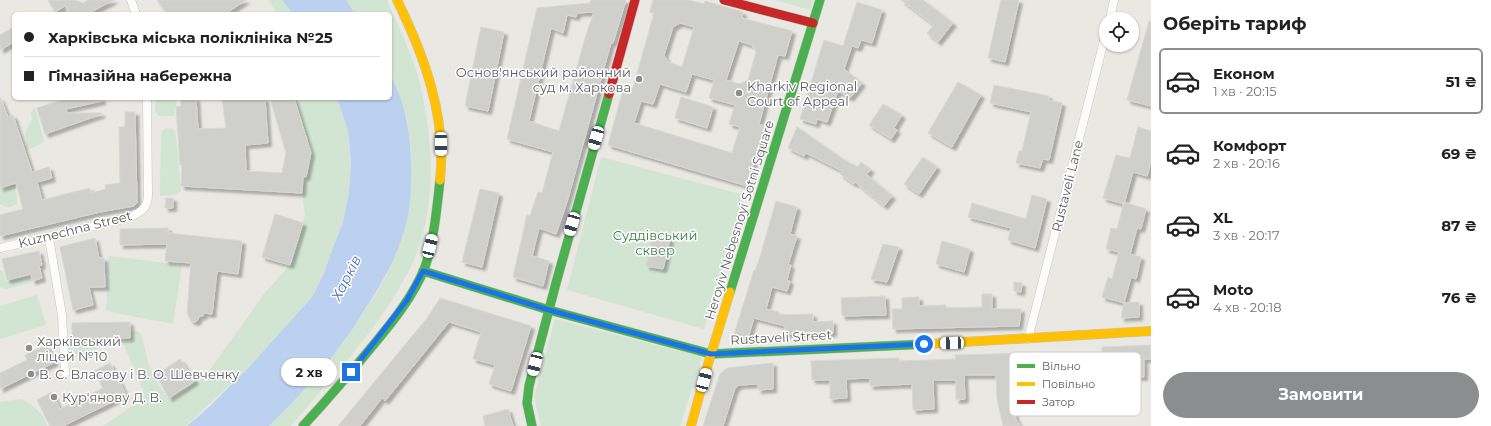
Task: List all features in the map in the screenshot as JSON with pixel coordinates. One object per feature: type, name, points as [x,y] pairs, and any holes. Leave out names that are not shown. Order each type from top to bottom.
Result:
[{"type":"main road","points":[[304,426],[377,340],[407,300],[423,271],[433,233],[441,172],[441,144],[437,115],[410,25],[397,0]]},
{"type":"main road","points":[[532,426],[527,403],[529,386],[635,0]]},
{"type":"main road","points":[[724,0],[813,23]]},
{"type":"main road","name":"Heroyiv Nebesnoyi Sotni Square","points":[[691,426],[711,354],[820,0]]},
{"type":"main road","name":"Rustaveli Street","points":[[423,271],[549,310],[711,354],[1151,332]]},
{"type":"street","points":[[131,0],[135,12]]},
{"type":"street","points":[[1111,12],[1114,0]]},
{"type":"street","name":"Rustaveli Lane","points":[[1028,339],[1101,52]]},
{"type":"street","name":"Kuznechna Street","points":[[0,248],[49,238],[139,213],[146,205],[148,195],[147,100]]},
{"type":"street","points":[[49,238],[62,315],[65,373]]},
{"type":"green space","points":[[269,0],[282,0],[291,12],[276,12]]},
{"type":"green space","points":[[346,0],[387,0],[413,61],[418,75],[429,135],[431,177],[426,219],[414,259],[405,278],[380,318],[366,337],[291,426],[269,426],[295,399],[343,343],[377,292],[387,274],[407,219],[411,184],[411,153],[407,118],[392,79],[392,12],[354,12]]},
{"type":"green space","points":[[775,0],[813,0],[810,10]]},
{"type":"green space","points":[[156,100],[177,100],[174,116],[158,116],[155,110]]},
{"type":"green space","points":[[296,100],[338,100],[348,131],[351,161],[349,191],[343,222],[313,296],[250,366],[186,426],[103,426],[144,398],[143,390],[123,343],[126,333],[136,331],[140,333],[150,368],[162,390],[171,400],[207,374],[264,294],[290,265],[305,216],[300,176],[306,177],[311,154]]},
{"type":"green space","points":[[35,107],[44,141],[41,144],[27,150],[25,133],[32,120],[31,112]]},
{"type":"green space","points":[[166,128],[174,129],[176,136],[181,191],[175,195],[160,196],[161,136],[163,130]]},
{"type":"green space","points":[[0,149],[12,176],[17,197],[17,204],[8,208],[0,204]]},
{"type":"green space","name":"Суддівський сквер","points":[[601,157],[744,195],[704,329],[567,290]]},
{"type":"green space","points":[[109,256],[182,265],[173,324],[106,311]]},
{"type":"green space","points":[[0,270],[3,271],[6,281],[30,277],[32,282],[6,289],[0,287]]},
{"type":"green space","points":[[37,295],[46,325],[0,339],[0,306]]},
{"type":"green space","points":[[555,319],[702,357],[680,426],[541,426],[534,397]]},
{"type":"green space","points":[[70,337],[74,340],[107,339],[109,343],[90,352],[78,354],[72,352],[68,348],[66,340]]},
{"type":"green space","points":[[21,399],[40,413],[47,426],[0,426],[0,402]]},
{"type":"water","points":[[282,0],[346,0],[354,12],[291,12]]},
{"type":"water","name":"Харків","points":[[392,79],[404,108],[409,132],[411,156],[410,194],[408,213],[400,243],[378,288],[349,334],[326,364],[269,426],[187,426],[208,408],[250,366],[313,296],[343,222],[349,192],[351,161],[348,131],[338,100],[392,100]]},
{"type":"building","points":[[48,0],[74,0],[83,3],[88,0],[114,0],[91,12],[68,12],[65,6],[55,12]]},
{"type":"building","points":[[157,0],[246,0],[228,12],[166,12]]},
{"type":"building","points":[[626,0],[613,43],[611,43],[567,202],[556,234],[539,228],[532,256],[549,261],[543,286],[513,277],[527,215],[530,216],[538,192],[542,193],[553,152],[507,139],[537,8],[590,3],[590,1]],"holes":[[[594,12],[559,131],[529,121],[551,28],[563,33],[567,15],[576,17],[577,13]]]},
{"type":"building","name":"Kharkiv Regional Court of Appeal","points":[[653,0],[689,0],[704,4],[705,1],[743,12],[742,18],[792,31],[785,56],[778,55],[759,124],[764,126],[747,186],[608,145],[624,86],[633,88],[654,13],[650,12]],"holes":[[[680,23],[694,27],[682,67],[668,62],[664,55],[673,27]],[[739,41],[752,45],[756,52],[748,80],[739,84],[726,80]],[[692,74],[714,80],[709,98],[735,105],[729,124],[740,127],[732,153],[634,123],[641,101],[653,104],[660,84],[686,92]]]},
{"type":"building","points":[[901,0],[923,0],[953,23],[938,42],[927,33],[934,25]]},
{"type":"building","points":[[1001,0],[1019,0],[1005,62],[988,58]]},
{"type":"building","points":[[857,2],[882,10],[872,43],[861,40],[858,48],[852,46],[844,69],[862,83],[850,98],[838,91],[827,122],[817,119],[816,124],[800,119],[824,40],[843,46]]},
{"type":"building","points":[[1149,21],[1151,21],[1151,106],[1127,100]]},
{"type":"building","points":[[481,27],[504,32],[488,111],[465,106]]},
{"type":"building","points":[[12,28],[12,43],[0,50],[0,35]]},
{"type":"building","points":[[958,82],[981,95],[952,147],[928,133]]},
{"type":"building","points":[[994,85],[1049,96],[1048,100],[1062,103],[1049,160],[1043,159],[1040,168],[1016,163],[1019,151],[1022,151],[1031,112],[990,103]]},
{"type":"building","points":[[0,97],[8,117],[13,115],[32,172],[49,167],[52,178],[37,182],[42,200],[90,188],[91,193],[106,189],[105,185],[120,183],[119,127],[125,127],[125,112],[135,112],[137,203],[134,206],[100,212],[0,236],[0,215],[23,209],[16,183],[0,188]]},
{"type":"building","points":[[681,97],[713,107],[707,128],[675,118]]},
{"type":"building","points":[[62,100],[102,100],[66,109],[67,113],[102,114],[45,134],[37,108]]},
{"type":"building","points":[[181,100],[196,100],[198,129],[226,128],[222,100],[265,100],[268,143],[245,145],[246,171],[282,173],[286,153],[271,100],[295,100],[311,153],[306,177],[303,177],[302,193],[181,186],[182,165],[180,165],[176,107],[181,106]]},
{"type":"building","points":[[883,104],[902,115],[894,128],[897,130],[891,139],[869,125]]},
{"type":"building","points":[[797,127],[843,159],[858,167],[861,162],[871,170],[866,174],[892,196],[884,206],[855,182],[854,184],[840,174],[842,171],[806,153],[804,156],[788,148]]},
{"type":"building","points":[[1138,127],[1151,131],[1151,162],[1147,176],[1133,172],[1124,204],[1103,198],[1116,155],[1130,158]]},
{"type":"building","points":[[923,157],[937,167],[919,194],[904,184]]},
{"type":"building","points":[[480,189],[499,193],[482,267],[462,262]]},
{"type":"building","points":[[1032,195],[1047,199],[1035,248],[1008,240],[1011,228],[968,217],[972,203],[1026,219]]},
{"type":"building","points":[[166,198],[173,198],[173,208],[165,208]]},
{"type":"building","points":[[776,201],[797,207],[790,234],[797,236],[788,265],[791,265],[787,280],[790,281],[787,291],[772,287],[766,309],[779,312],[778,315],[813,314],[813,322],[833,321],[833,333],[786,334],[785,326],[754,318],[747,341],[733,338],[754,270],[755,271],[760,257]]},
{"type":"building","points":[[1124,202],[1146,209],[1141,229],[1137,228],[1130,254],[1141,257],[1136,279],[1131,277],[1124,303],[1102,297],[1108,277],[1112,279],[1119,252],[1106,249],[1111,228],[1117,229]]},
{"type":"building","points":[[275,214],[303,223],[290,265],[262,257]]},
{"type":"building","points":[[168,228],[168,233],[242,241],[238,274],[217,271],[212,314],[204,313],[203,316],[199,316],[198,320],[195,322],[191,321],[187,313],[191,263],[165,261],[167,244],[120,245],[120,229]]},
{"type":"building","points":[[653,235],[670,239],[663,269],[646,266]]},
{"type":"building","points":[[95,238],[99,258],[104,258],[105,287],[89,287],[93,305],[73,310],[60,247]]},
{"type":"building","points":[[942,241],[970,249],[964,272],[936,264]]},
{"type":"building","points":[[883,244],[899,247],[887,282],[871,279]]},
{"type":"building","points":[[39,251],[42,265],[39,266],[42,278],[32,281],[31,274],[7,280],[2,259]]},
{"type":"building","points":[[1014,282],[1022,283],[1021,292],[1014,291]]},
{"type":"building","points":[[982,294],[992,294],[992,309],[1021,309],[1019,326],[893,329],[892,309],[902,309],[902,298],[919,297],[919,306],[946,305],[946,308],[982,307]]},
{"type":"building","points":[[885,296],[886,315],[842,316],[841,298]]},
{"type":"building","points":[[440,298],[531,326],[511,391],[489,384],[495,365],[473,359],[481,332],[449,322],[385,401],[382,398],[360,426],[338,426],[428,317]]},
{"type":"building","points":[[1139,302],[1139,317],[1121,318],[1124,303]]},
{"type":"building","points":[[130,322],[130,338],[72,339],[72,323]]},
{"type":"building","points":[[46,345],[55,362],[0,389],[0,373],[27,360],[25,355]]},
{"type":"building","points":[[1151,345],[1151,359],[1144,359],[1144,377],[1141,377],[1141,352],[1102,352],[1102,347]]},
{"type":"building","points":[[1009,354],[1009,416],[1015,416],[1020,426],[1003,426],[997,399],[996,375],[964,375],[965,399],[956,400],[956,380],[933,380],[934,409],[913,410],[912,384],[870,386],[870,378],[846,379],[847,398],[830,399],[830,380],[812,380],[811,361],[899,358],[899,361],[956,359],[955,355]]},
{"type":"building","points":[[180,359],[195,381],[169,398],[156,375]]},
{"type":"building","points":[[110,363],[126,395],[63,426],[50,426],[37,400],[52,392],[60,409],[103,388],[94,371]]},
{"type":"building","points":[[773,363],[773,389],[758,390],[758,384],[739,385],[735,388],[723,426],[703,426],[720,374],[727,368]]},
{"type":"building","points":[[508,409],[513,426],[485,426],[483,416]]},
{"type":"traffic: fast","points":[[730,292],[820,0]]},
{"type":"traffic: fast","points":[[532,426],[527,403],[529,386],[609,94]]},
{"type":"traffic: fast","points":[[303,426],[340,385],[382,334],[403,307],[415,287],[425,267],[431,246],[440,180]]},
{"type":"traffic: fast","points":[[423,271],[549,310],[711,354],[928,344]]},
{"type":"traffic: slow","points":[[397,0],[416,42],[437,110],[441,156],[440,180]]},
{"type":"traffic: slow","points":[[691,426],[730,292]]},
{"type":"traffic: slow","points":[[928,344],[1151,331]]},
{"type":"traffic: jam","points":[[609,94],[635,0]]},
{"type":"traffic: jam","points":[[724,0],[813,23]]},
{"type":"place","name":"Основ'янський районний суд м. Харкова","points":[[639,79]]},
{"type":"place","name":"Kharkiv Regional Court of Appeal","points":[[739,93]]},
{"type":"place","name":"Харківський ліцей №10","points":[[29,348]]},
{"type":"place","name":"В. С. Власову і В. О. Шевченку","points":[[31,374]]},
{"type":"place","name":"Кур'янову Д. В.","points":[[54,397]]},
{"type":"route","points":[[351,372],[407,300],[423,271],[549,310],[711,354],[924,344]]}]
